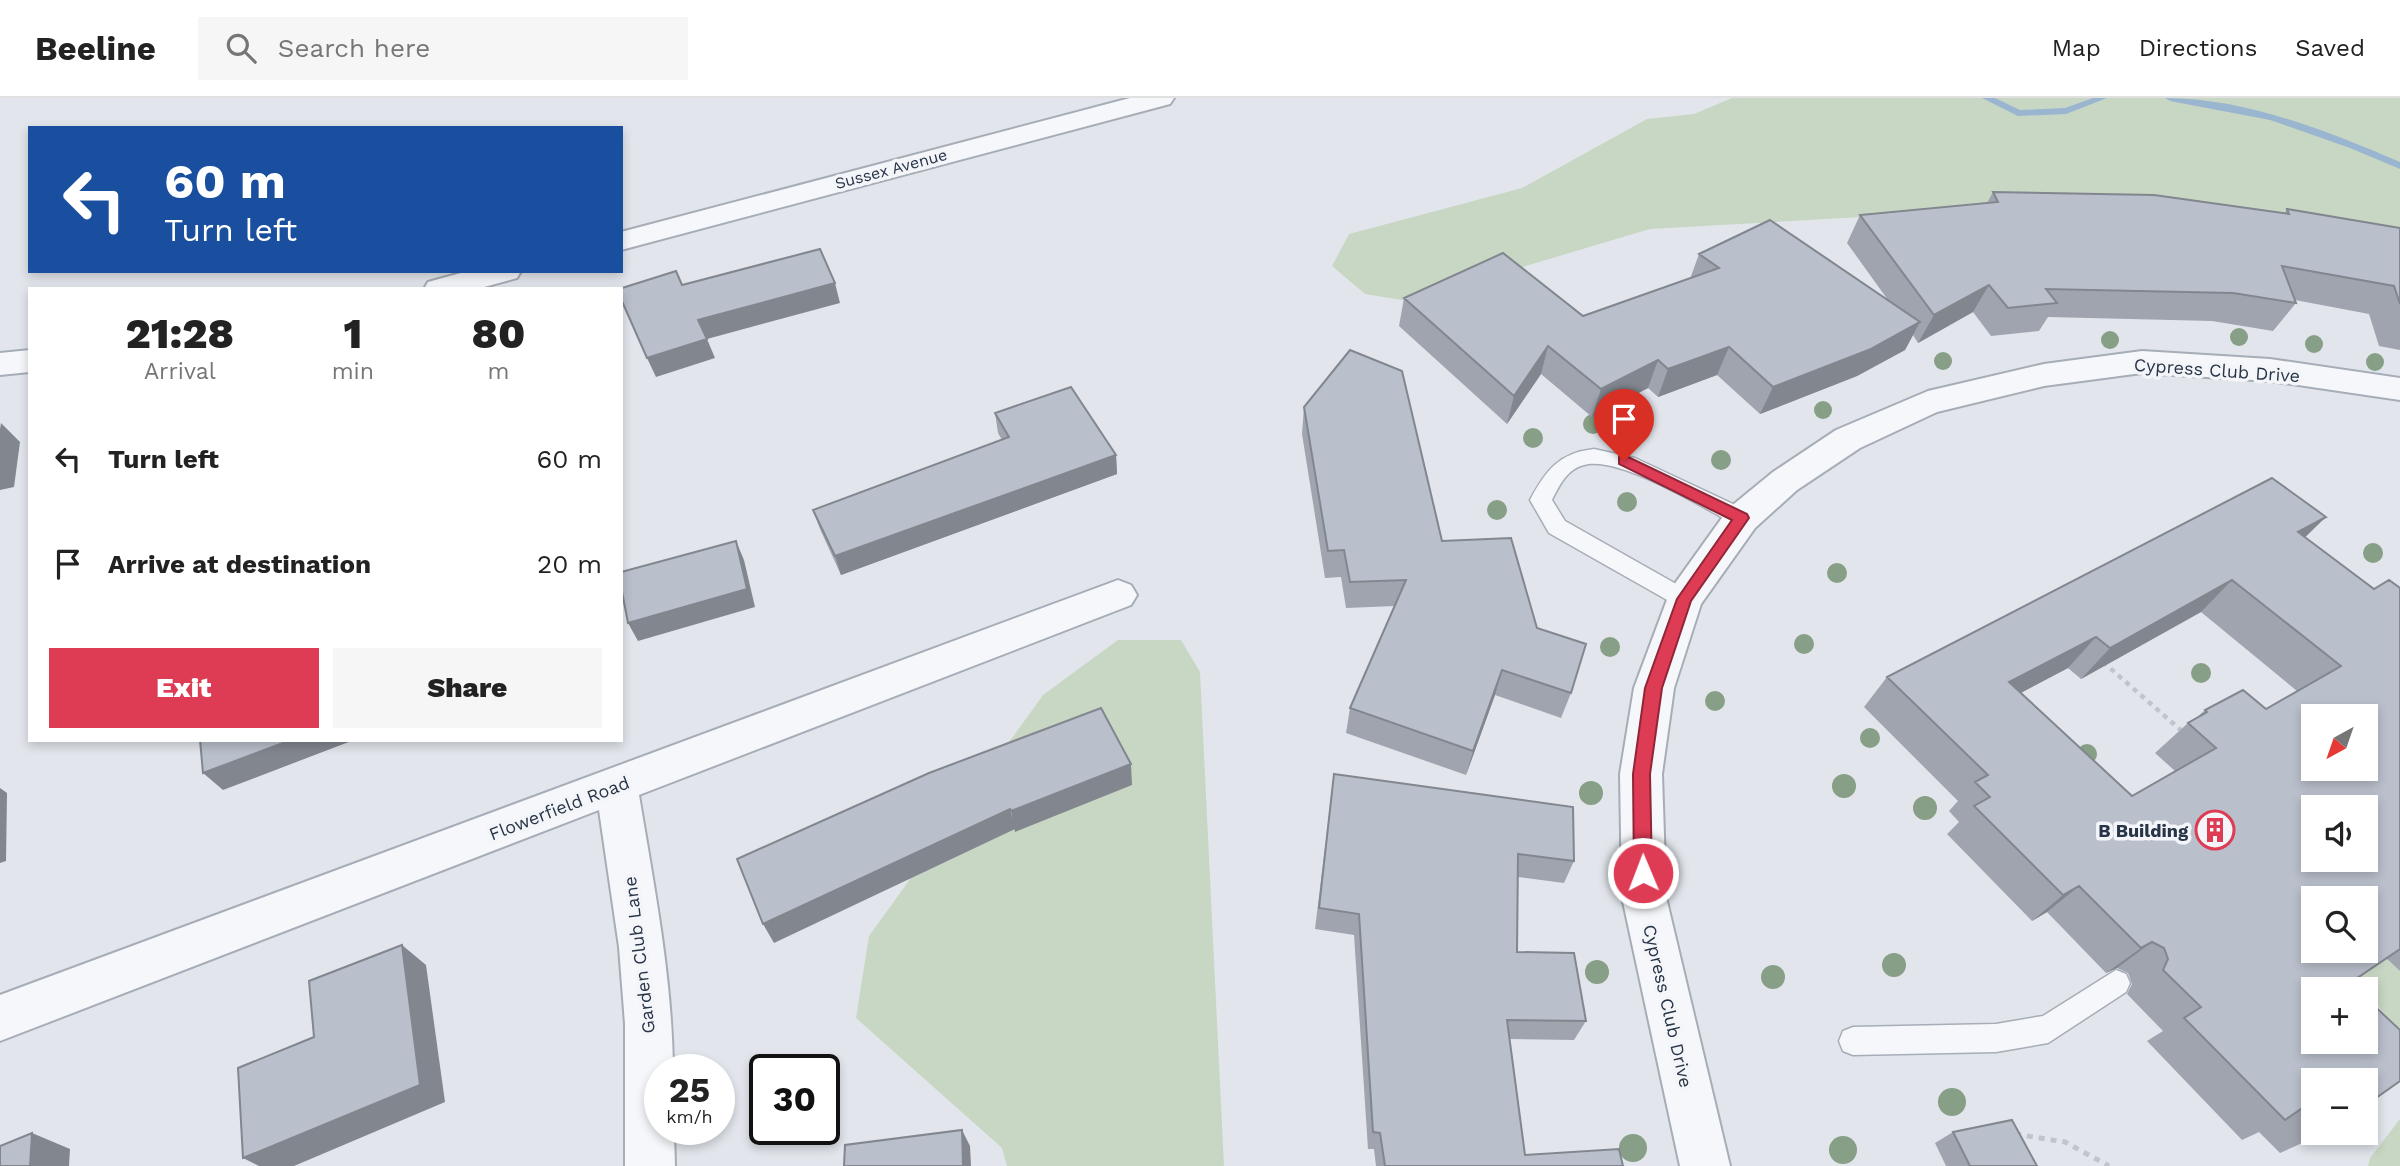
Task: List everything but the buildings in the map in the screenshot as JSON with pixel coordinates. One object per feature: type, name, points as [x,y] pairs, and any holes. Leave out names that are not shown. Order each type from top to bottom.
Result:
[{"type":"street","name":"Sussex Avenue","points":[[623,240],[1161,98]]},
{"type":"street","points":[[446,287],[499,273]]},
{"type":"street","points":[[0,364],[28,361]]},
{"type":"street","name":"Cypress Club Drive","points":[[1705,1166],[1644,897],[1641,774],[1654,688],[1684,599],[1742,518],[1785,481],[1848,439],[1928,403],[2044,375],[2142,362],[2270,370],[2400,389]]},
{"type":"street","name":"Flowerfield Road","points":[[0,1018],[1118,595]]},
{"type":"street","name":"Garden Club Lane","points":[[616,786],[642,947],[649,1024],[650,1166]]},
{"type":"lane","points":[[1684,599],[1557,527],[1541,499],[1548,480],[1571,459],[1598,454],[1624,461],[1742,518]]},
{"type":"lane","points":[[1853,1041],[1996,1038],[2048,1029],[2116,983]]},
{"type":"path","points":[[2093,653],[2187,735]]},
{"type":"path","points":[[2005,1135],[2028,1133],[2064,1142],[2109,1166]]},
{"type":"green space","points":[[1732,98],[2400,98],[2400,251],[1897,215],[1650,229],[1408,301],[1365,294],[1332,266],[1349,234],[1522,188],[1647,119],[1694,114]]},
{"type":"green space","points":[[1118,640],[1181,640],[1200,672],[1224,1166],[1007,1166],[1002,1148],[856,1018],[869,936],[1043,695]]},
{"type":"green space","points":[[2383,955],[2400,971],[2400,1031],[2378,1006],[2378,977],[2352,977],[2372,963],[2378,963],[2378,959]]},
{"type":"green space","points":[[2400,1119],[2400,1166],[2368,1166],[2370,1158]]},
{"type":"waterway","points":[[1987,98],[2018,113],[2066,111],[2102,98]]},
{"type":"waterway","points":[[2170,98],[2272,117],[2354,146],[2400,166]]},
{"type":"place","name":"B Building","points":[[2215,830]]},
{"type":"route","points":[[1624,461],[1742,518],[1707,563],[1684,599],[1654,688],[1641,774],[1643,873]]}]
